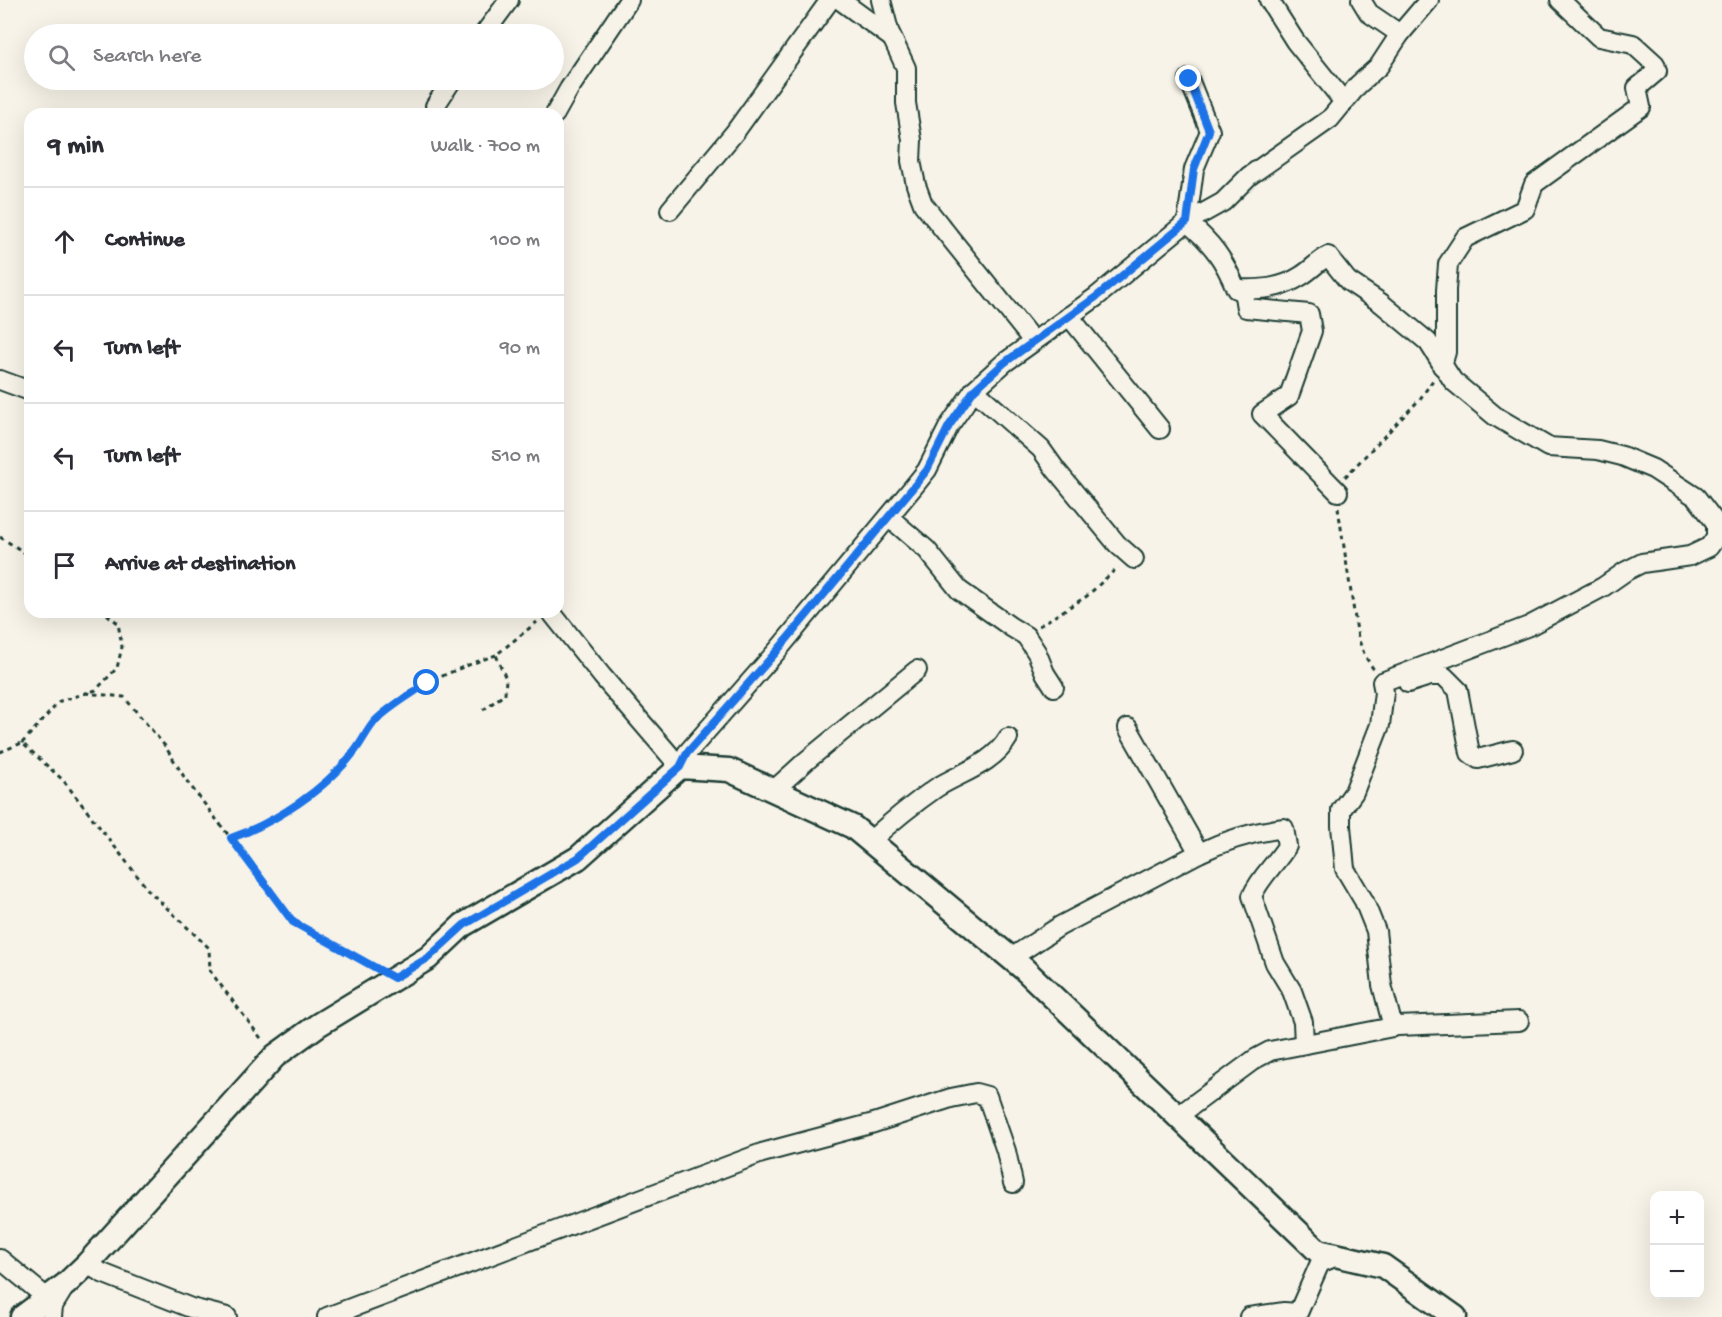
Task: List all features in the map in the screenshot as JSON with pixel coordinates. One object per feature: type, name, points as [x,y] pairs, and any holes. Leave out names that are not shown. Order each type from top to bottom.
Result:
[{"type":"street","points":[[491,24],[509,0]]},
{"type":"street","points":[[558,108],[629,0]]},
{"type":"street","points":[[670,210],[735,132],[830,0]]},
{"type":"street","points":[[840,0],[892,38]]},
{"type":"street","points":[[881,0],[892,38],[906,68],[906,103],[912,140],[911,161],[923,204],[1033,341]]},
{"type":"street","points":[[1269,0],[1295,41],[1344,102]]},
{"type":"street","points":[[1361,0],[1369,13],[1400,34]]},
{"type":"street","points":[[22,1317],[49,1307],[66,1284],[87,1264],[275,1056],[318,1026],[428,958],[464,925],[578,858],[680,767],[687,753],[777,651],[927,470],[949,426],[974,390],[1004,363],[1096,297],[1187,222],[1223,202],[1249,176],[1330,118],[1358,85],[1379,66],[1400,34],[1429,0]]},
{"type":"street","points":[[1442,366],[1446,352],[1448,264],[1465,238],[1525,209],[1534,184],[1641,107],[1637,88],[1657,71],[1654,64],[1633,44],[1599,37],[1560,0]]},
{"type":"street","points":[[1187,222],[1194,169],[1209,131],[1189,79]]},
{"type":"street","points":[[436,108],[445,90]]},
{"type":"street","points":[[1187,222],[1206,237],[1225,263],[1236,289],[1260,290],[1284,285],[1303,276],[1316,263],[1328,256],[1348,281],[1381,303],[1428,342],[1453,381],[1495,416],[1548,447],[1598,450],[1622,456],[1653,469],[1696,497],[1719,526],[1716,537],[1709,547],[1690,556],[1642,563],[1603,587],[1529,626],[1383,687]]},
{"type":"street","points":[[1242,290],[1246,308],[1309,314],[1312,331],[1289,396],[1262,414],[1338,492]]},
{"type":"street","points":[[1069,316],[1160,429]]},
{"type":"street","points":[[0,380],[24,389]]},
{"type":"street","points":[[974,390],[1041,449],[1118,544],[1134,559]]},
{"type":"street","points":[[889,517],[927,550],[959,590],[1026,636],[1054,687]]},
{"type":"street","points":[[549,618],[680,767],[729,770],[853,827],[1011,958],[1318,1251],[1383,1266],[1455,1317]]},
{"type":"street","points":[[774,790],[916,670]]},
{"type":"street","points":[[1383,687],[1430,676],[1444,676],[1458,690],[1470,753],[1478,759],[1513,750]]},
{"type":"street","points":[[1383,687],[1380,725],[1354,792],[1341,810],[1341,826],[1345,869],[1364,901],[1376,931],[1382,985],[1393,1027]]},
{"type":"street","points":[[1128,728],[1199,853]]},
{"type":"street","points":[[870,841],[938,787],[977,766],[1004,746],[1008,738]]},
{"type":"street","points":[[1011,958],[1060,926],[1221,842],[1284,828],[1287,846],[1278,861],[1257,883],[1252,896],[1275,963],[1292,991],[1303,1022],[1304,1044]]},
{"type":"street","points":[[1178,1116],[1255,1059],[1270,1051],[1393,1027],[1519,1021]]},
{"type":"street","points":[[327,1317],[762,1153],[874,1123],[951,1098],[976,1093],[987,1096],[1006,1151],[1012,1183]]},
{"type":"street","points":[[1249,1317],[1284,1312],[1298,1313],[1320,1263],[1337,1256]]},
{"type":"street","points":[[0,1259],[49,1307]]},
{"type":"street","points":[[87,1264],[102,1273],[190,1308],[227,1317]]},
{"type":"path","points":[[1383,687],[1365,656],[1358,638],[1336,500],[1341,482],[1420,399],[1442,366]]},
{"type":"path","points":[[0,537],[24,552]]},
{"type":"path","points":[[1026,636],[1050,618],[1087,596],[1114,569],[1134,559]]},
{"type":"path","points":[[0,752],[22,743],[60,701],[96,690],[117,668],[122,647],[118,623],[112,618]]},
{"type":"path","points":[[231,838],[268,823],[286,812],[334,775],[375,722],[396,704],[427,683],[496,655],[542,618]]},
{"type":"path","points":[[483,710],[506,694],[506,679],[496,655]]},
{"type":"path","points":[[85,693],[124,698],[165,746],[186,780],[293,922],[394,978]]},
{"type":"path","points":[[22,743],[63,780],[149,891],[209,948],[210,971],[275,1056]]},
{"type":"route","points":[[427,683],[396,704],[375,722],[334,775],[286,812],[268,823],[231,838],[293,922],[362,958],[394,978],[428,958],[464,925],[578,858],[680,767],[687,753],[777,651],[927,470],[949,426],[974,390],[1004,363],[1096,297],[1187,222],[1194,169],[1209,131],[1189,79]]}]
